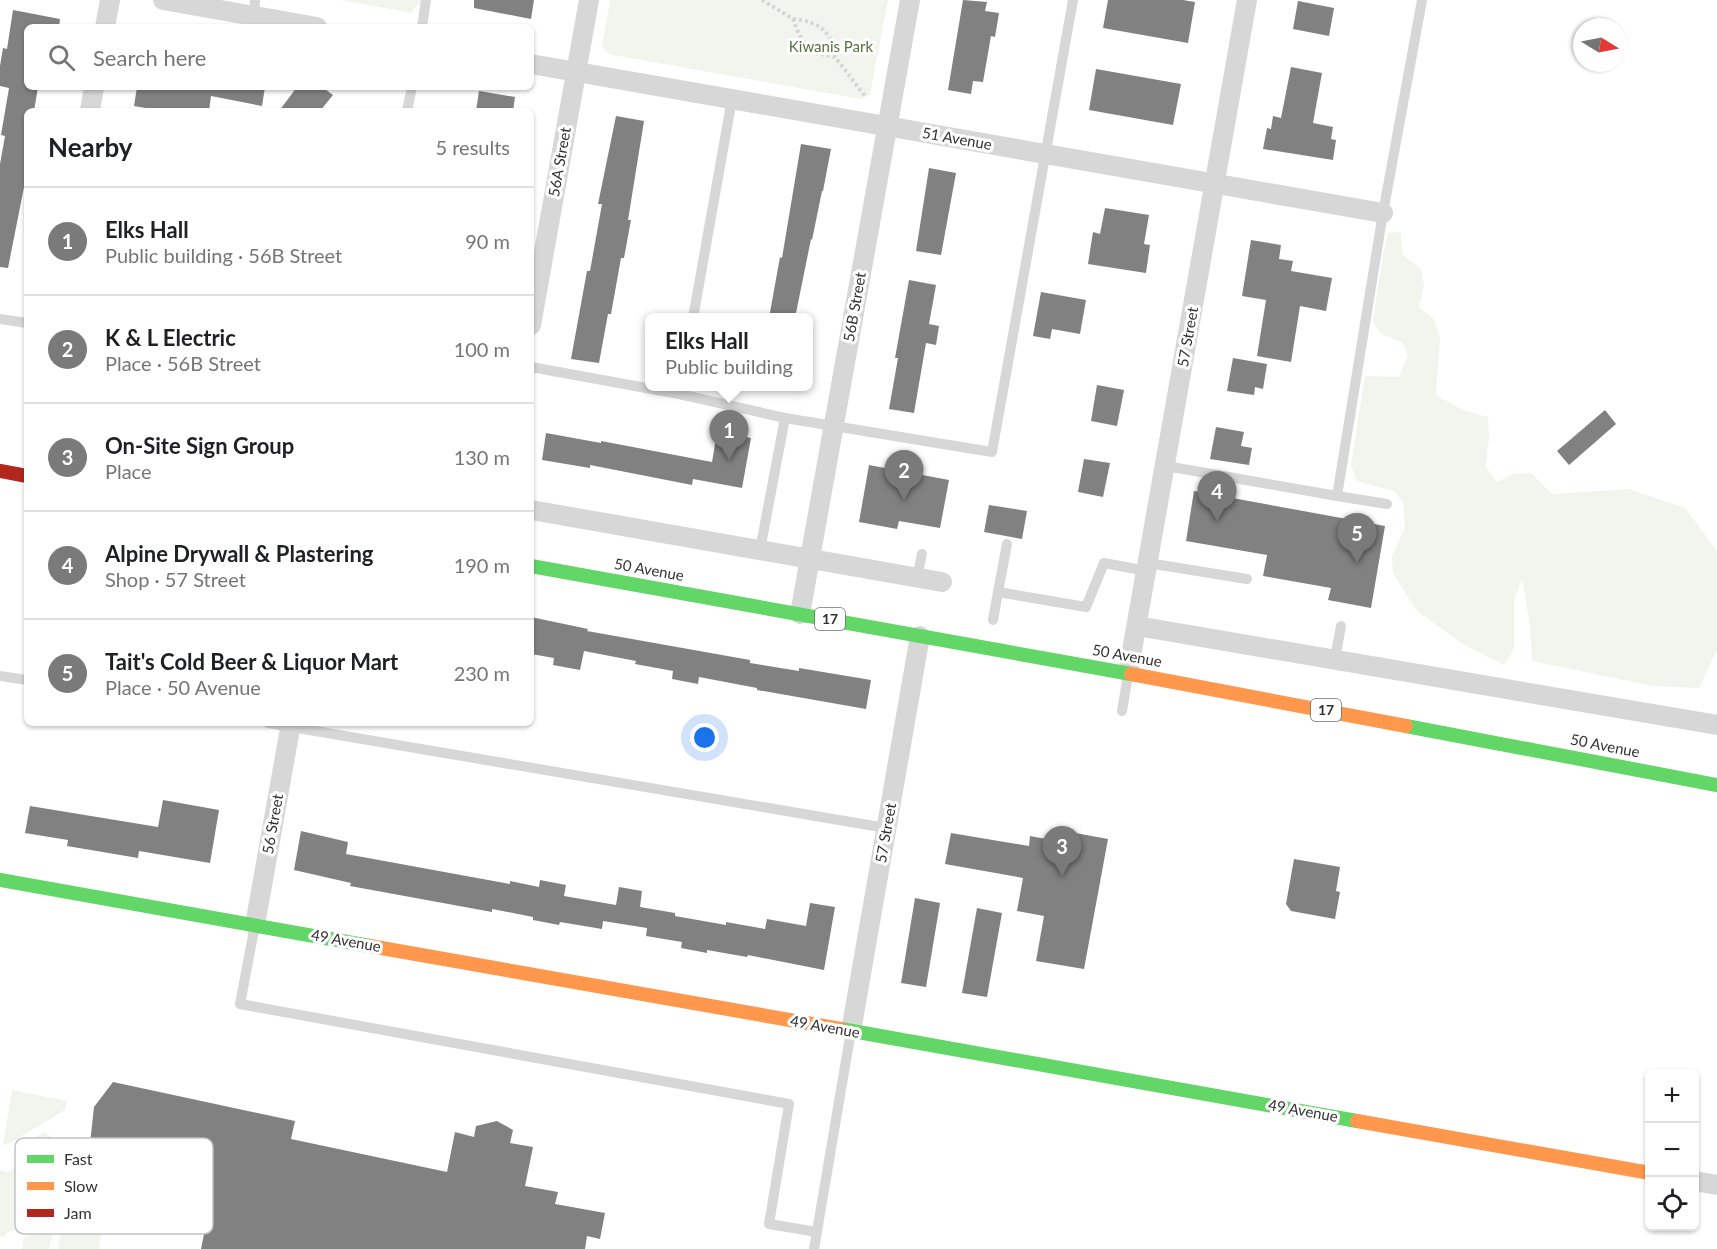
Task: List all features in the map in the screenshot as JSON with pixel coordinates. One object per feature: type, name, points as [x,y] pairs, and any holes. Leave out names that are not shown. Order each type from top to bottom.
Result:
[{"type":"street","points":[[106,24],[110,0]]},
{"type":"street","points":[[163,0],[255,8],[307,24]]},
{"type":"street","name":"56A Street","points":[[534,308],[589,0]]},
{"type":"street","name":"56B Street","points":[[800,614],[910,0]]},
{"type":"street","name":"57 Street","points":[[1128,673],[1247,0]]},
{"type":"street","name":"51 Avenue","points":[[534,65],[1383,213]]},
{"type":"street","points":[[90,108],[94,90]]},
{"type":"street","points":[[0,471],[24,474]]},
{"type":"street","points":[[534,511],[942,582]]},
{"type":"street","name":"50 Avenue","points":[[534,567],[1128,673],[1717,785]]},
{"type":"street","points":[[1137,626],[1717,725]]},
{"type":"street","name":"57 Street","points":[[851,1031],[920,636]]},
{"type":"street","name":"56 Street","points":[[255,925],[291,726]]},
{"type":"street","name":"49 Avenue","points":[[0,880],[1645,1172]]},
{"type":"street","points":[[1699,1182],[1717,1185]]},
{"type":"lane","points":[[422,24],[426,0]]},
{"type":"lane","points":[[683,391],[785,418],[834,424],[992,452],[1073,0]]},
{"type":"lane","points":[[1337,496],[1383,213],[1422,0]]},
{"type":"lane","points":[[408,108],[411,90]]},
{"type":"lane","points":[[694,313],[732,99]]},
{"type":"lane","points":[[0,318],[24,322]]},
{"type":"lane","points":[[534,367],[645,385]]},
{"type":"lane","points":[[760,550],[785,418]]},
{"type":"lane","points":[[1166,466],[1387,504]]},
{"type":"lane","points":[[993,620],[1007,544]]},
{"type":"lane","points":[[917,577],[922,554]]},
{"type":"lane","points":[[998,592],[1086,607],[1104,563],[1247,579]]},
{"type":"lane","points":[[1335,659],[1341,626]]},
{"type":"lane","points":[[1122,711],[1128,673]]},
{"type":"lane","points":[[0,676],[24,680]]},
{"type":"lane","points":[[297,726],[886,828]]},
{"type":"lane","points":[[255,925],[240,1004],[789,1104],[770,1224],[817,1232]]},
{"type":"lane","points":[[814,1249],[851,1031]]},
{"type":"path","points":[[762,0],[793,19],[816,24],[825,30],[830,37],[835,57],[866,96]]},
{"type":"path","points":[[793,19],[807,48],[815,53],[835,57]]},
{"type":"green space","points":[[341,0],[426,0],[413,9],[412,13]]},
{"type":"green space","name":"Kiwanis Park","points":[[610,0],[888,0],[870,95],[861,99],[608,54],[602,45]]},
{"type":"green space","points":[[1401,232],[1402,254],[1421,269],[1424,287],[1419,307],[1433,318],[1440,337],[1436,395],[1463,410],[1488,417],[1489,440],[1485,466],[1497,482],[1513,474],[1531,473],[1552,494],[1629,489],[1685,508],[1717,551],[1717,650],[1699,688],[1653,686],[1532,661],[1530,626],[1522,579],[1514,600],[1514,649],[1504,665],[1464,645],[1416,610],[1393,573],[1392,557],[1405,527],[1403,502],[1394,491],[1357,481],[1351,465],[1365,376],[1399,377],[1408,355],[1402,342],[1381,334],[1373,322],[1388,233]]},
{"type":"green space","points":[[12,1090],[67,1101],[65,1110],[15,1138],[7,1145],[3,1144]]},
{"type":"green space","points":[[45,1132],[51,1138],[34,1138]]},
{"type":"green space","points":[[15,1167],[15,1230],[6,1233],[6,1237],[0,1236],[0,1170],[9,1172]]},
{"type":"green space","points":[[53,1234],[49,1249],[22,1249],[24,1237]]},
{"type":"green space","points":[[61,1234],[101,1234],[99,1249],[58,1249]]},
{"type":"building","points":[[474,0],[534,0],[531,19],[474,8]]},
{"type":"building","points":[[963,0],[987,2],[985,11],[999,13],[995,37],[991,36],[983,82],[973,81],[971,94],[948,90]]},
{"type":"building","points":[[1108,0],[1195,2],[1188,43],[1103,28]]},
{"type":"building","points":[[1298,1],[1334,8],[1329,36],[1293,29]]},
{"type":"building","points":[[13,10],[60,19],[59,24],[24,24],[24,90],[38,90],[34,108],[24,108],[24,187],[8,268],[0,267],[0,164],[5,136],[1,135],[9,88],[0,86],[0,66],[3,48],[7,49]]},
{"type":"building","points":[[1291,67],[1322,73],[1313,123],[1333,127],[1331,139],[1336,140],[1333,160],[1263,149],[1267,128],[1271,129],[1273,116],[1281,118]]},
{"type":"building","points":[[1096,69],[1181,84],[1173,125],[1089,110]]},
{"type":"building","points":[[137,90],[265,90],[262,106],[211,96],[209,108],[134,106]]},
{"type":"building","points":[[295,90],[326,90],[333,95],[322,108],[281,108]]},
{"type":"building","points":[[479,91],[515,97],[513,108],[476,108]]},
{"type":"building","points":[[616,116],[644,121],[624,258],[621,258],[599,363],[571,359],[587,271],[590,271],[602,204],[598,204]]},
{"type":"building","points":[[801,144],[831,149],[796,313],[770,313],[780,257],[782,258]]},
{"type":"building","points":[[929,168],[956,173],[941,255],[916,251]]},
{"type":"building","points":[[1105,208],[1149,215],[1144,244],[1150,245],[1146,273],[1088,264],[1093,232],[1100,234]]},
{"type":"building","points":[[1251,240],[1281,245],[1279,259],[1293,261],[1291,271],[1332,278],[1326,311],[1300,306],[1291,362],[1257,356],[1266,300],[1242,296]]},
{"type":"building","points":[[909,280],[936,285],[929,324],[939,326],[936,345],[926,343],[914,413],[889,409],[898,358],[895,358]]},
{"type":"building","points":[[1041,292],[1086,300],[1080,334],[1052,329],[1050,339],[1033,336]]},
{"type":"building","points":[[1233,358],[1267,364],[1263,389],[1255,387],[1254,395],[1227,391]]},
{"type":"building","points":[[1097,385],[1124,390],[1117,426],[1091,421]]},
{"type":"building","points":[[1605,410],[1616,424],[1569,465],[1557,451]]},
{"type":"building","points":[[1216,427],[1244,432],[1241,446],[1252,448],[1249,465],[1210,459]]},
{"type":"building","points":[[717,432],[751,438],[742,488],[693,479],[692,485],[590,465],[590,468],[542,460],[546,433],[712,462]]},
{"type":"building","points":[[1084,459],[1110,463],[1103,497],[1078,492]]},
{"type":"building","points":[[869,465],[949,480],[940,528],[899,521],[897,529],[859,522]]},
{"type":"building","points":[[1194,491],[1385,526],[1371,608],[1328,600],[1331,588],[1263,576],[1267,555],[1186,541]]},
{"type":"building","points":[[989,505],[1027,511],[1022,539],[984,532]]},
{"type":"building","points":[[534,618],[588,629],[587,631],[750,660],[750,663],[799,671],[799,668],[871,680],[866,709],[757,690],[757,688],[699,677],[698,684],[672,679],[673,671],[584,651],[580,670],[553,665],[554,658],[534,655]]},
{"type":"building","points":[[163,800],[219,810],[210,863],[139,851],[138,858],[67,846],[68,840],[25,833],[30,806],[158,827]]},
{"type":"building","points":[[1059,830],[1108,839],[1084,969],[1036,961],[1044,916],[1017,911],[1023,878],[945,864],[951,833],[1029,846],[1030,836],[1057,841]]},
{"type":"building","points":[[301,831],[348,842],[346,854],[510,884],[510,881],[539,887],[540,880],[566,885],[564,896],[616,905],[619,887],[642,891],[640,907],[726,925],[726,922],[765,929],[767,919],[806,926],[810,903],[835,907],[824,970],[748,955],[747,957],[707,950],[707,953],[681,948],[682,942],[646,936],[647,928],[603,921],[602,929],[560,922],[559,925],[492,909],[492,912],[350,886],[351,883],[294,870]]},
{"type":"building","points":[[1294,859],[1340,867],[1336,891],[1340,892],[1335,919],[1291,911],[1286,904]]},
{"type":"building","points":[[915,898],[940,903],[926,987],[901,983]]},
{"type":"building","points":[[977,908],[1002,913],[987,997],[962,993]]},
{"type":"building","points":[[113,1082],[295,1121],[291,1139],[447,1172],[455,1132],[474,1137],[476,1126],[497,1121],[513,1130],[510,1143],[533,1147],[525,1186],[558,1192],[555,1204],[605,1213],[600,1239],[587,1236],[585,1249],[201,1249],[204,1234],[213,1234],[213,1138],[91,1138],[94,1107]]},
{"type":"traffic: fast","points":[[534,567],[1131,674]]},
{"type":"traffic: fast","points":[[1406,726],[1717,785]]},
{"type":"traffic: fast","points":[[0,880],[370,946]]},
{"type":"traffic: fast","points":[[841,1029],[1357,1121]]},
{"type":"traffic: slow","points":[[1131,674],[1406,726]]},
{"type":"traffic: slow","points":[[370,946],[841,1029]]},
{"type":"traffic: slow","points":[[1357,1121],[1645,1172]]},
{"type":"traffic: jam","points":[[0,471],[24,475]]},
{"type":"place","name":"Elks Hall","points":[[729,460]]},
{"type":"place","name":"K & L Electric","points":[[904,500]]},
{"type":"place","name":"Alpine Drywall & Plastering","points":[[1217,521]]},
{"type":"place","name":"Tait's Cold Beer & Liquor Mart","points":[[1357,563]]},
{"type":"place","name":"On-Site Sign Group","points":[[1062,876]]}]
